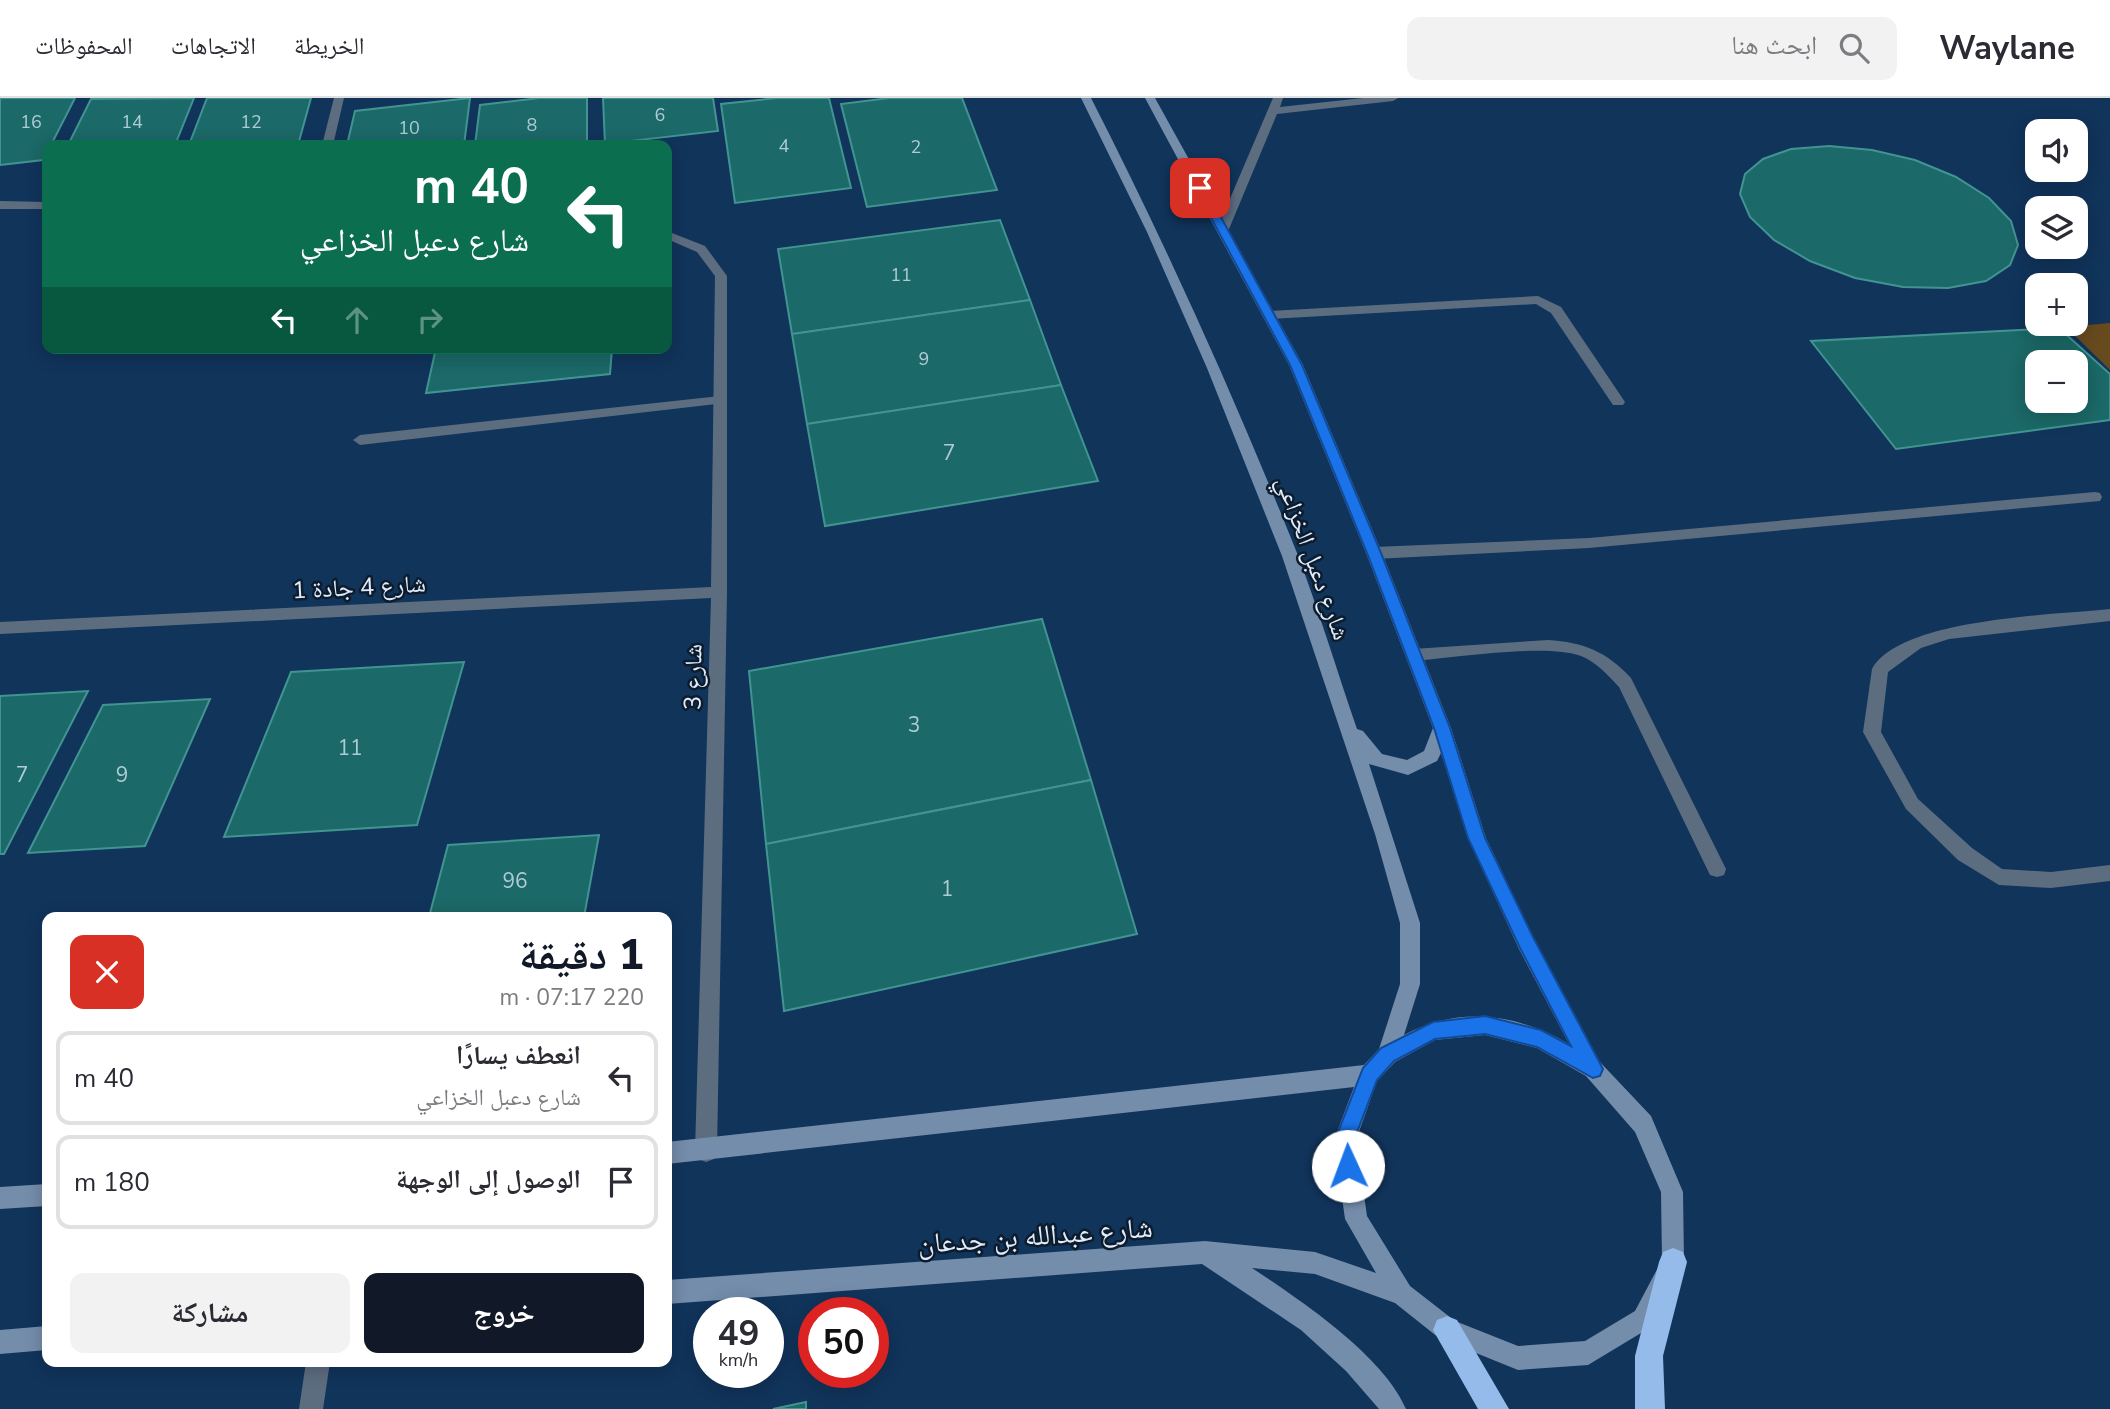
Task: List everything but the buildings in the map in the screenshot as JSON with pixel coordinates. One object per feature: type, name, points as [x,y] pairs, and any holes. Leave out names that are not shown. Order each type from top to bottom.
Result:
[{"type":"highway","points":[[1650,1409],[1649,1356],[1673,1262]]},
{"type":"highway","points":[[1447,1330],[1494,1409]]},
{"type":"main road","name":"شارع دعبل الخزاعي","points":[[1086,98],[1153,232],[1214,368],[1290,556],[1349,725],[1410,923],[1410,984],[1388,1055]]},
{"type":"main road","points":[[1150,98],[1296,365],[1374,553],[1442,728],[1477,838],[1526,943],[1593,1069],[1643,1124],[1672,1192],[1673,1262],[1643,1320],[1588,1353],[1518,1358],[1447,1330],[1402,1294],[1356,1219],[1345,1140],[1369,1074],[1388,1055],[1433,1031],[1485,1025],[1541,1039],[1593,1069]]},
{"type":"main road","points":[[1349,725],[1376,760],[1408,768],[1432,756],[1442,728]]},
{"type":"main road","points":[[672,1153],[1369,1074]]},
{"type":"main road","points":[[0,1198],[42,1195]]},
{"type":"main road","points":[[1205,1252],[1288,1303],[1342,1349],[1394,1409]]},
{"type":"main road","name":"شارع عبدالله بن جدعان","points":[[672,1292],[1205,1252],[1315,1263],[1402,1294]]},
{"type":"main road","points":[[0,1342],[42,1338]]},
{"type":"street","points":[[328,140],[339,98]]},
{"type":"street","points":[[1223,229],[1278,98]]},
{"type":"street","points":[[1271,111],[1392,98]]},
{"type":"street","points":[[0,205],[42,206]]},
{"type":"street","name":"شارع 3","points":[[672,237],[701,249],[721,276],[719,592],[706,1151]]},
{"type":"street","points":[[1269,314],[1538,300],[1556,310],[1618,402]]},
{"type":"street","points":[[360,440],[720,400]]},
{"type":"street","points":[[1374,553],[1589,543],[2095,497]]},
{"type":"street","name":"شارع 4 جادة 1","points":[[0,628],[719,592]]},
{"type":"street","points":[[2110,615],[1949,633],[1915,643],[1880,670],[1872,732],[1912,804],[1965,854],[1999,877],[2051,880],[2110,873]]},
{"type":"street","points":[[1413,655],[1552,646],[1580,649],[1607,663],[1625,683],[1717,869]]},
{"type":"street","points":[[310,1409],[317,1367]]},
{"type":"shaded area","points":[[2110,323],[2110,370],[2075,336],[2088,336],[2088,325]]},
{"type":"route","points":[[1200,188],[1296,365],[1374,553],[1442,728],[1477,838],[1526,943],[1593,1069],[1541,1039],[1485,1025],[1433,1031],[1388,1055],[1369,1074],[1345,1140],[1348,1166]]}]
